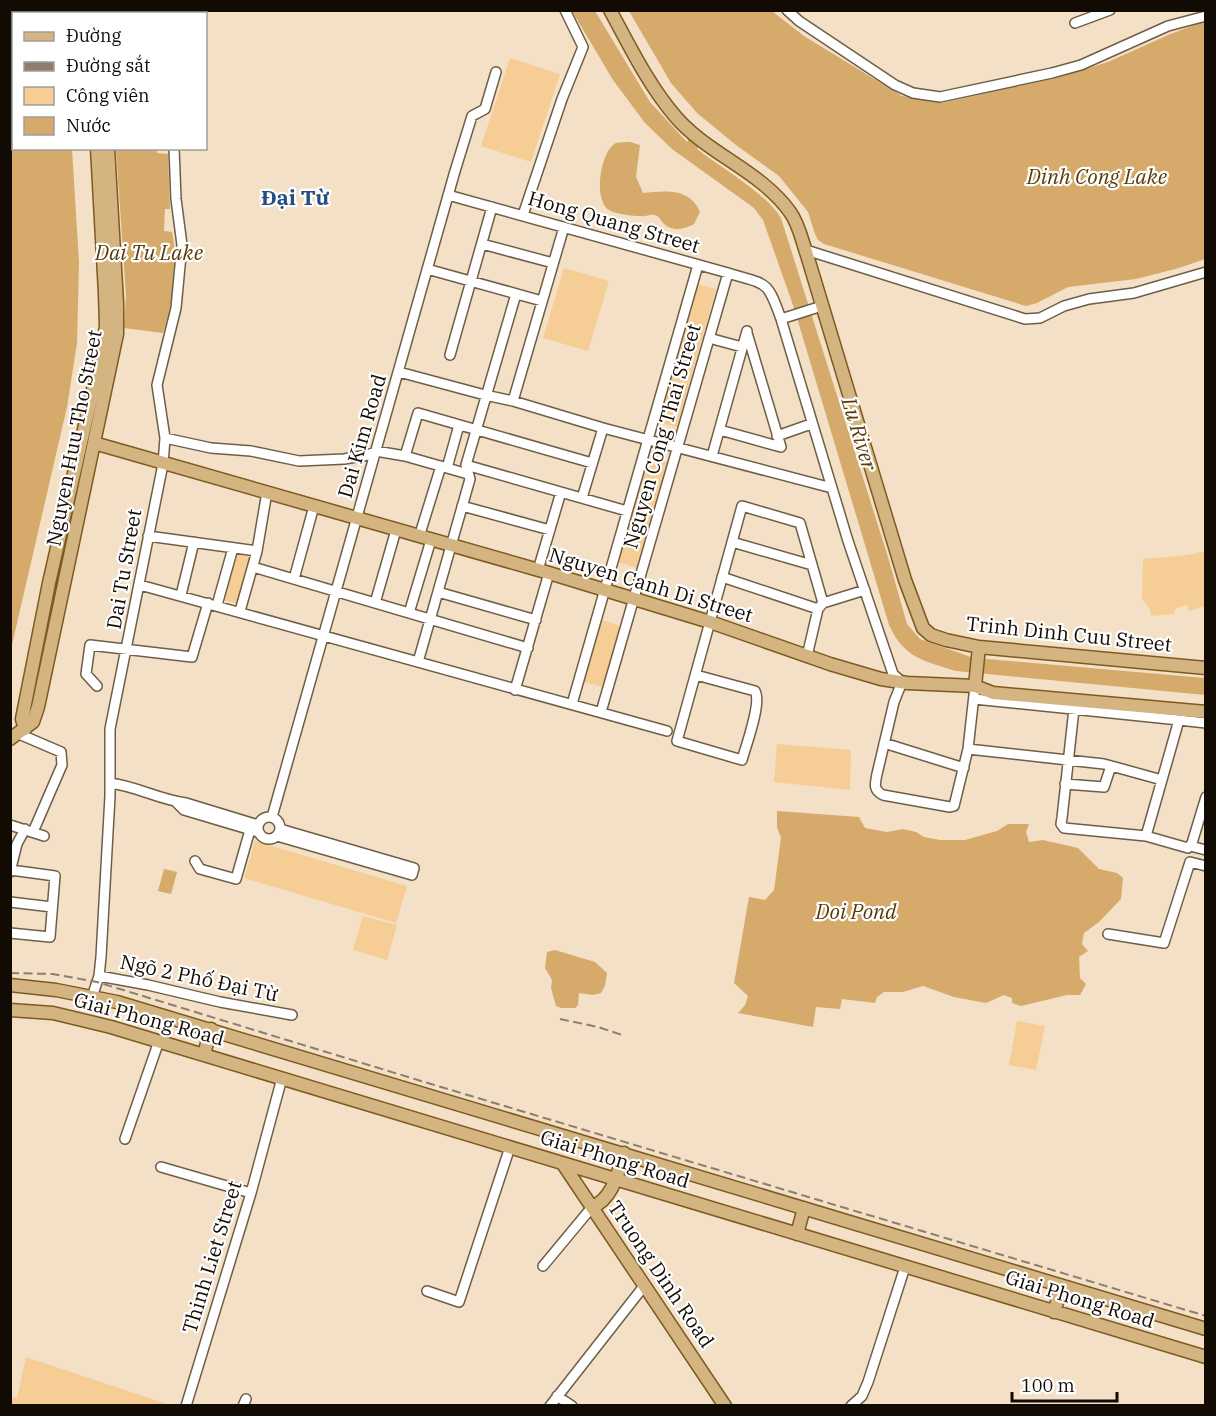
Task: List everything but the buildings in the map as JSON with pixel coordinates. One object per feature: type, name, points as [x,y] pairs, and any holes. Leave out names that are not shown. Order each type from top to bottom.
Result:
[{"type":"main road","name":"Trinh Dinh Cuu Street","points":[[610,10],[658,93],[675,116],[695,135],[779,199],[792,214],[806,250],[819,307],[905,580],[923,628],[931,635],[979,651],[1206,668]]},
{"type":"main road","name":"Nguyen Huu Tho Street","points":[[18,734],[33,722],[38,707],[104,346],[106,326],[97,150]]},
{"type":"main road","name":"Nguyen Huu Tho Street","points":[[88,442],[117,334],[108,150]]},
{"type":"main road","name":"Nguyen Canh Di Street","points":[[88,442],[544,572],[710,622],[881,679],[975,688],[993,693],[1206,712]]},
{"type":"main road","points":[[975,688],[979,651]]},
{"type":"main road","name":"Giai Phong Road","points":[[10,985],[56,990],[117,1002],[211,1029],[1206,1329]]},
{"type":"main road","name":"Giai Phong Road","points":[[10,1010],[53,1013],[204,1054],[1206,1358]]},
{"type":"main road","points":[[204,1054],[211,1029]]},
{"type":"main road","points":[[592,1207],[597,1205],[614,1186],[624,1153]]},
{"type":"main road","name":"Truong Dinh Road","points":[[563,1164],[725,1406]]},
{"type":"main road","points":[[797,1234],[804,1208]]},
{"type":"main road","points":[[1052,1311],[1060,1285]]},
{"type":"street","points":[[89,12],[94,10]]},
{"type":"street","points":[[523,215],[562,99],[583,47],[565,10]]},
{"type":"street","points":[[787,10],[799,21],[895,85],[913,93],[940,97],[1081,65],[1168,26],[1206,16]]},
{"type":"street","points":[[1075,23],[1110,10]]},
{"type":"street","name":"Dai Kim Road","points":[[272,817],[448,195],[472,116],[485,109],[496,72]]},
{"type":"street","name":"Dai Tu Street","points":[[92,997],[99,976],[107,864],[110,729],[163,464],[165,438],[157,385],[176,308],[182,245],[176,199],[174,150]]},
{"type":"street","name":"Hong Quang Street","points":[[448,195],[763,283],[768,287],[786,318]]},
{"type":"street","points":[[450,355],[492,207]]},
{"type":"street","points":[[513,401],[564,227]]},
{"type":"street","points":[[482,244],[553,263]]},
{"type":"street","points":[[806,250],[1024,319],[1040,318],[1064,306],[1089,299],[1134,293],[1206,272]]},
{"type":"street","name":"Nguyen Cong Thai Street","points":[[572,704],[698,265]]},
{"type":"street","points":[[427,269],[542,301]]},
{"type":"street","name":"Nguyen Cong Thai Street","points":[[601,712],[728,273]]},
{"type":"street","points":[[418,662],[470,479],[467,470],[485,395],[516,294]]},
{"type":"street","points":[[819,307],[786,318],[812,424],[831,488],[893,674],[902,682],[894,702],[874,786],[877,792],[954,806],[968,749],[975,688],[1074,709],[1206,723]]},
{"type":"street","points":[[712,456],[747,331],[781,447],[720,430]]},
{"type":"street","points":[[709,338],[742,347]]},
{"type":"street","points":[[399,372],[831,488]]},
{"type":"street","points":[[405,456],[418,413],[592,463]]},
{"type":"street","points":[[409,613],[425,538],[444,467],[459,424]]},
{"type":"street","points":[[777,436],[812,424]]},
{"type":"street","points":[[582,498],[603,428]]},
{"type":"street","points":[[165,438],[211,448],[251,451],[299,460],[344,459],[368,455],[376,451],[561,492],[627,510]]},
{"type":"street","points":[[240,611],[257,551],[267,492]]},
{"type":"street","points":[[515,690],[536,620],[550,530],[561,492]]},
{"type":"street","points":[[294,579],[314,506]]},
{"type":"street","points":[[462,506],[550,530]]},
{"type":"street","points":[[696,675],[755,691],[758,699],[741,760],[677,741],[742,506],[800,523],[812,565],[820,606],[807,656]]},
{"type":"street","points":[[375,603],[396,530]]},
{"type":"street","points":[[147,536],[257,551]]},
{"type":"street","points":[[181,595],[194,542]]},
{"type":"street","points":[[732,542],[812,565]]},
{"type":"street","points":[[97,686],[86,674],[90,645],[192,657],[233,548]]},
{"type":"street","points":[[253,567],[528,648]]},
{"type":"street","points":[[722,577],[820,606],[865,590]]},
{"type":"street","points":[[140,585],[324,634],[515,690],[667,731]]},
{"type":"street","points":[[438,592],[536,620]]},
{"type":"street","points":[[1074,709],[1061,824],[1064,828],[1146,836],[1188,848],[1192,843],[1206,797]]},
{"type":"street","points":[[1146,836],[1179,720]]},
{"type":"street","points":[[10,933],[50,937],[55,876],[11,871],[17,844],[29,831],[57,780],[63,758],[61,752],[18,734]]},
{"type":"street","points":[[884,743],[964,768]]},
{"type":"street","points":[[968,749],[1068,759],[1111,766],[1162,780]]},
{"type":"street","points":[[1065,784],[1104,787],[1111,766]]},
{"type":"street","points":[[110,783],[120,784],[174,802],[184,810],[255,829],[267,839],[279,832],[413,872]]},
{"type":"street","points":[[195,861],[200,869],[236,879],[255,829],[265,817],[278,820],[279,832]]},
{"type":"street","points":[[10,825],[44,836]]},
{"type":"street","points":[[1194,847],[1206,850]]},
{"type":"street","points":[[1108,934],[1164,943],[1190,862],[1206,866]]},
{"type":"street","points":[[10,902],[52,907]]},
{"type":"street","name":"Ngõ 2 Phố Đại Từ","points":[[99,976],[148,984],[209,1000],[292,1016]]},
{"type":"street","points":[[125,1138],[159,1041]]},
{"type":"street","name":"Thinh Liet Street","points":[[186,1406],[282,1078]]},
{"type":"street","points":[[427,1291],[459,1302],[510,1148]]},
{"type":"street","points":[[161,1167],[250,1193]]},
{"type":"street","points":[[543,1266],[592,1207]]},
{"type":"street","points":[[851,1406],[862,1396],[905,1267]]},
{"type":"street","points":[[550,1406],[644,1286]]},
{"type":"street","points":[[557,1396],[572,1406]]},
{"type":"street","points":[[862,1396],[868,1406]]},
{"type":"green space","points":[[510,58],[560,74],[531,162],[481,146]]},
{"type":"green space","points":[[564,268],[609,281],[588,351],[543,338]]},
{"type":"green space","points":[[697,284],[716,289],[677,427],[657,422]]},
{"type":"green space","points":[[649,457],[668,462],[637,568],[618,562]]},
{"type":"green space","points":[[1205,551],[1205,606],[1189,611],[1188,605],[1176,608],[1174,614],[1151,616],[1150,609],[1142,599],[1143,559]]},
{"type":"green space","points":[[236,552],[251,556],[238,604],[223,600]]},
{"type":"green space","points":[[602,620],[621,626],[603,687],[584,682]]},
{"type":"green space","points":[[777,744],[851,750],[850,790],[774,782]]},
{"type":"green space","points":[[255,841],[407,886],[396,923],[244,878]]},
{"type":"green space","points":[[363,916],[397,925],[387,960],[353,950]]},
{"type":"green space","points":[[1017,1021],[1045,1026],[1036,1070],[1009,1065]]},
{"type":"green space","points":[[26,1357],[170,1405],[11,1405],[11,1397],[17,1398]]},
{"type":"water","points":[[11,10],[66,11],[12,12],[12,150],[72,150],[79,263],[77,343],[67,407],[11,649]]},
{"type":"water","points":[[572,11],[595,11],[650,102],[687,142],[689,139],[699,146],[697,149],[754,190],[781,218],[907,624],[920,639],[971,657],[1205,678],[1205,695],[956,671],[916,657],[901,645],[889,625],[794,308],[763,220],[754,208],[672,149],[645,123],[613,80]]},
{"type":"water","name":"Dinh Cong Lake","points":[[629,11],[772,11],[804,36],[902,96],[942,103],[1060,77],[1108,62],[1205,21],[1205,259],[1136,279],[1068,287],[1037,303],[1026,306],[824,244],[815,234],[808,212],[779,176],[697,113],[671,83]]},
{"type":"water","points":[[630,142],[640,145],[636,177],[643,193],[676,192],[690,198],[700,212],[694,224],[675,229],[664,224],[659,217],[620,214],[609,210],[604,205],[601,197],[600,176],[606,156],[616,143]]},
{"type":"water","name":"Dai Tu Lake","points":[[116,150],[157,150],[157,153],[168,154],[170,209],[165,209],[164,231],[172,232],[175,258],[173,296],[163,333],[124,328],[126,296]]},
{"type":"water","name":"Doi Pond","points":[[777,811],[859,817],[865,828],[887,832],[903,829],[940,840],[965,840],[997,831],[1008,824],[1029,824],[1026,832],[1029,842],[1043,840],[1078,848],[1099,869],[1117,873],[1123,878],[1121,899],[1099,922],[1084,933],[1082,944],[1088,951],[1079,957],[1080,978],[1086,984],[1080,995],[1067,995],[1021,1006],[1012,1003],[1012,998],[1004,995],[986,1003],[954,997],[923,986],[903,992],[884,992],[877,997],[875,1003],[842,999],[840,1009],[816,1007],[813,1027],[738,1013],[745,1005],[748,996],[734,983],[749,897],[765,900],[774,890],[781,838],[777,827]]},
{"type":"water","points":[[164,869],[177,872],[171,894],[158,891]]},
{"type":"water","points":[[555,950],[595,962],[607,973],[605,986],[601,993],[593,995],[579,993],[578,1005],[575,1008],[556,1006],[551,988],[552,980],[545,968],[547,952]]},
{"type":"railway","points":[[10,973],[53,974],[97,982],[1206,1316]]},
{"type":"railway","points":[[560,1019],[622,1035]]},
{"type":"district","name":"Đại Từ","points":[[295,198]]},
{"type":"water label","name":"Lu River","points":[[859,434]]}]
